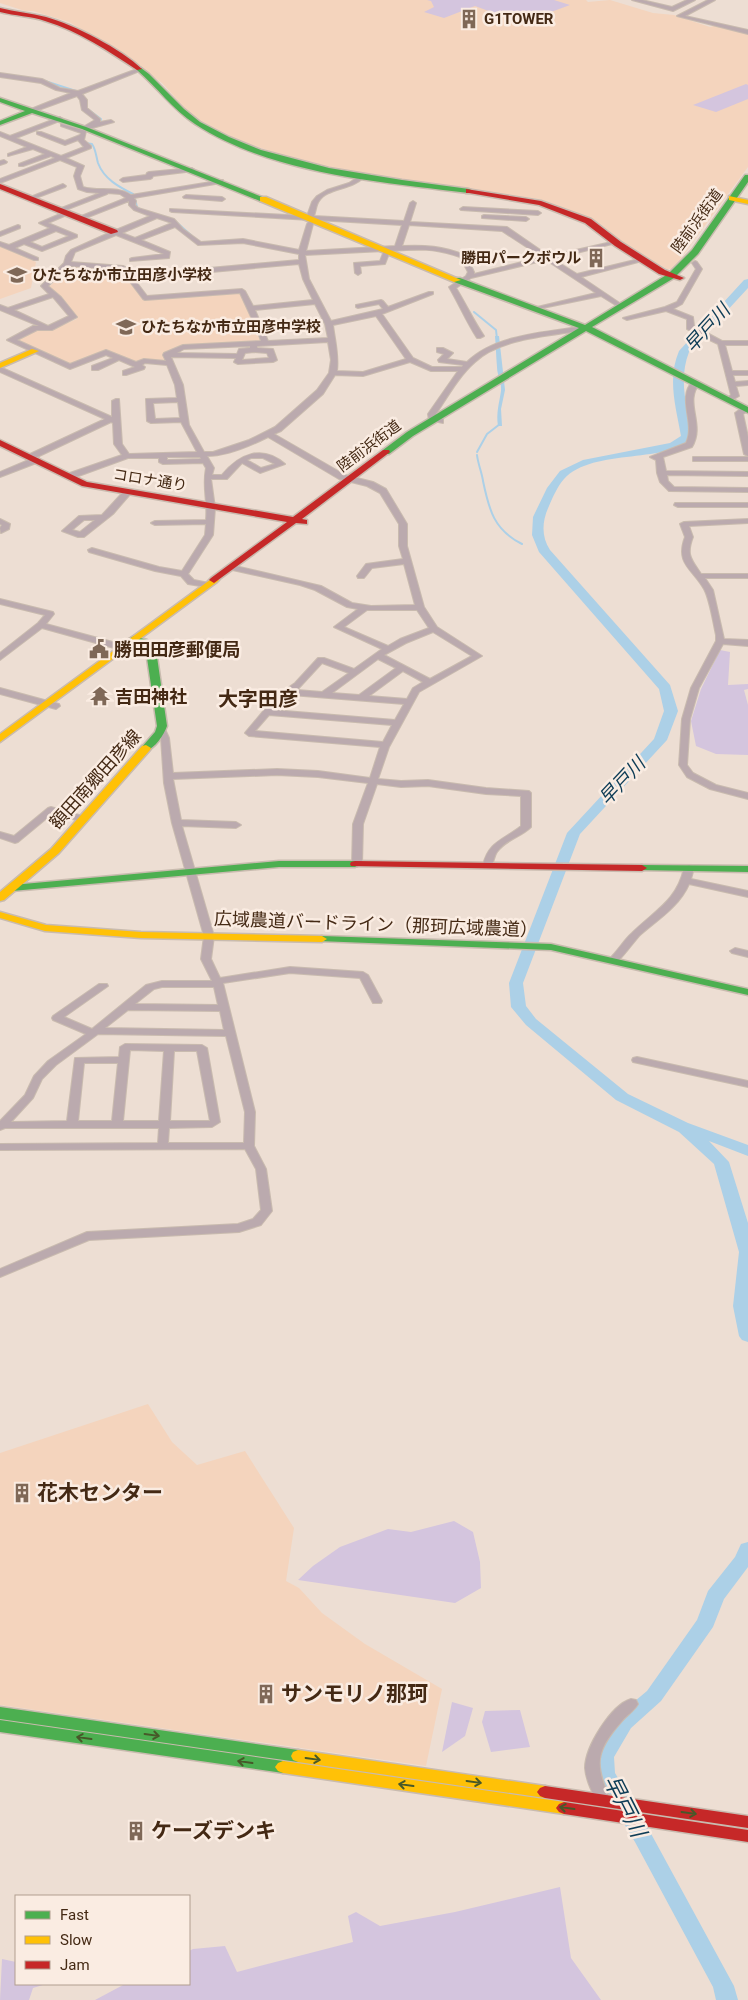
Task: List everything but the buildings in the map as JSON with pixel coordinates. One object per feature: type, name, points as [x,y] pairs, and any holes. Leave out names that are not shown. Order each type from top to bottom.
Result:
[{"type":"main road","points":[[0,10],[46,20],[74,30],[107,48],[139,70],[153,81],[180,110],[205,128],[268,154],[313,167],[362,177],[515,197],[551,206],[595,224],[614,242],[676,277]]},
{"type":"main road","points":[[0,100],[33,110],[62,122],[92,127],[311,219],[535,309],[590,329],[747,410]]},
{"type":"main road","points":[[0,122],[33,110]]},
{"type":"main road","name":"陸前浜街道","points":[[0,738],[51,705],[354,479],[437,420],[696,264],[740,200],[748,177]]},
{"type":"main road","points":[[0,186],[114,232]]},
{"type":"main road","name":"陸前浜街道","points":[[590,329],[622,307],[676,277],[748,190]]},
{"type":"main road","points":[[0,367],[35,351]]},
{"type":"main road","name":"コロナ通り","points":[[0,442],[85,484],[299,520]]},
{"type":"main road","name":"陸前浜街道","points":[[133,645],[206,585],[235,568]]},
{"type":"main road","name":"額田南郷田彦線","points":[[0,898],[55,851],[161,730],[151,650],[133,645]]},
{"type":"main road","name":"陸前浜街道","points":[[0,748],[51,705]]},
{"type":"main road","points":[[12,888],[285,864],[488,865],[748,870]]},
{"type":"main road","name":"広域農道バードライン（那珂広域農道）","points":[[0,915],[60,929],[551,948],[612,960],[748,992]]},
{"type":"main road","points":[[0,1713],[748,1822]]},
{"type":"main road","points":[[0,1726],[615,1814],[748,1836]]},
{"type":"street","points":[[635,0],[673,9],[692,0]]},
{"type":"street","points":[[650,3],[657,0]]},
{"type":"street","points":[[712,0],[680,16],[748,32]]},
{"type":"street","points":[[33,110],[139,70]]},
{"type":"street","points":[[0,75],[42,81],[58,88],[79,93],[85,102],[84,109],[98,120],[81,142],[89,147],[0,181]]},
{"type":"street","points":[[10,138],[62,122],[71,128],[84,132],[92,127]]},
{"type":"street","points":[[39,133],[65,143],[92,127],[111,122]]},
{"type":"street","points":[[48,137],[71,128]]},
{"type":"street","points":[[0,134],[81,166],[77,176],[80,188],[97,192],[122,192],[150,187]]},
{"type":"street","points":[[10,155],[33,147]]},
{"type":"street","points":[[21,165],[51,154]]},
{"type":"street","points":[[116,175],[192,170]]},
{"type":"street","points":[[123,180],[150,177],[149,174]]},
{"type":"street","points":[[70,476],[127,456],[163,454],[163,462],[205,458],[252,442],[269,434],[320,392],[333,373],[333,340],[329,324],[306,279],[302,253],[317,198],[330,190],[357,182],[362,177]]},
{"type":"street","points":[[81,218],[131,198],[225,183],[222,199],[216,212]]},
{"type":"street","points":[[31,198],[63,186]]},
{"type":"street","points":[[24,242],[42,249],[75,236],[42,223],[110,191]]},
{"type":"street","points":[[122,192],[131,198],[132,205],[136,209],[172,220],[200,244],[243,241],[302,253],[424,247],[454,252],[463,256],[471,272],[452,287],[466,310],[466,316],[480,336]]},
{"type":"street","points":[[186,197],[222,199]]},
{"type":"street","points":[[358,273],[356,264],[383,263],[388,249],[406,223],[413,203]]},
{"type":"street","points":[[172,210],[507,229],[551,206]]},
{"type":"street","points":[[463,209],[538,213]]},
{"type":"street","points":[[126,373],[140,367],[106,352],[70,367],[10,340],[36,328],[49,328],[73,317],[55,294],[44,286],[67,264],[69,256],[73,251],[155,216]]},
{"type":"street","points":[[472,216],[526,219]]},
{"type":"street","points":[[136,240],[176,224]]},
{"type":"street","points":[[0,234],[18,227]]},
{"type":"street","points":[[8,248],[56,228]]},
{"type":"street","points":[[507,229],[505,230],[622,307]]},
{"type":"street","points":[[114,232],[168,253],[166,257],[132,260]]},
{"type":"street","points":[[464,279],[614,242]]},
{"type":"street","points":[[0,244],[36,259]]},
{"type":"street","points":[[577,276],[643,260]]},
{"type":"street","points":[[131,277],[302,262]]},
{"type":"street","points":[[67,264],[123,268],[145,298],[242,291],[265,342]]},
{"type":"street","points":[[627,318],[666,309],[680,302],[699,269],[696,264]]},
{"type":"street","points":[[329,324],[378,313],[430,292]]},
{"type":"street","points":[[8,310],[55,294]]},
{"type":"street","points":[[535,309],[602,294]]},
{"type":"street","points":[[251,308],[318,302]]},
{"type":"street","points":[[358,306],[380,302],[387,310]]},
{"type":"street","points":[[0,307],[49,328]]},
{"type":"street","points":[[666,309],[691,318],[690,327],[721,343],[748,343]]},
{"type":"street","points":[[378,313],[410,360],[431,369],[467,367]]},
{"type":"street","points":[[437,420],[432,414],[478,355],[496,346],[590,329]]},
{"type":"street","points":[[168,359],[183,347],[253,347],[270,351],[273,360],[238,362],[242,351],[253,347],[265,342],[333,340]]},
{"type":"street","points":[[721,343],[730,373],[734,396],[729,400]]},
{"type":"street","points":[[440,350],[449,353],[442,360],[467,367]]},
{"type":"street","points":[[136,365],[144,361],[240,356]]},
{"type":"street","points":[[95,368],[119,358]]},
{"type":"street","points":[[168,359],[177,376],[184,420],[210,468],[208,477],[210,504],[209,535],[184,574]]},
{"type":"street","points":[[333,373],[352,376],[362,375],[410,360]]},
{"type":"street","points":[[0,367],[114,421]]},
{"type":"street","points":[[730,373],[748,373]]},
{"type":"street","points":[[693,382],[690,392],[690,413],[694,428],[693,437],[689,445],[668,454],[654,457],[660,459],[664,482],[672,489],[748,490]]},
{"type":"street","points":[[731,384],[748,383]]},
{"type":"street","points":[[181,400],[149,402],[151,421],[184,420]]},
{"type":"street","points":[[116,401],[114,421],[118,444],[127,456]]},
{"type":"street","points":[[747,410],[739,413],[748,454]]},
{"type":"street","points":[[0,476],[114,421]]},
{"type":"street","points":[[269,434],[328,470],[376,486],[387,495],[403,524],[403,546],[413,576],[415,595],[420,607],[434,629],[478,656],[416,690],[409,702],[386,745],[358,824],[357,864]]},
{"type":"street","points":[[696,459],[748,459]]},
{"type":"street","points":[[208,477],[224,476],[236,462],[241,460]]},
{"type":"street","points":[[662,473],[748,474]]},
{"type":"street","points":[[104,517],[128,492]]},
{"type":"street","points":[[678,506],[748,505]]},
{"type":"street","points":[[0,521],[6,524],[6,527],[1,531]]},
{"type":"street","points":[[748,521],[684,524],[689,537],[685,548],[686,558],[709,590],[720,641],[695,688],[686,720],[684,765],[690,775],[713,786],[748,796]]},
{"type":"street","points":[[155,523],[210,522]]},
{"type":"street","points":[[92,550],[158,570],[184,574],[188,580],[206,585]]},
{"type":"street","points":[[361,576],[369,566],[408,561]]},
{"type":"street","points":[[235,568],[318,588],[350,605],[366,607],[420,607]]},
{"type":"street","points":[[700,576],[748,576]]},
{"type":"street","points":[[0,601],[50,614],[41,625],[0,657]]},
{"type":"street","points":[[366,607],[338,627],[389,649]]},
{"type":"street","points":[[41,625],[133,645]]},
{"type":"street","points":[[325,694],[378,655],[434,629]]},
{"type":"street","points":[[720,641],[748,643]]},
{"type":"street","points":[[378,655],[429,682]]},
{"type":"street","points":[[355,672],[321,660],[313,666],[298,687],[278,699],[249,733],[386,745]]},
{"type":"street","points":[[361,698],[402,667]]},
{"type":"street","points":[[0,691],[51,705]]},
{"type":"street","points":[[289,692],[409,702]]},
{"type":"street","points":[[266,712],[398,723]]},
{"type":"street","points":[[0,1273],[87,1236],[239,1228],[256,1222],[267,1211],[261,1169],[249,1146],[250,1112],[217,983],[206,959],[209,936],[177,823],[165,738],[161,730]]},
{"type":"street","points":[[169,776],[277,772],[318,774],[400,784],[428,783],[486,791],[526,793],[526,827],[495,847],[489,854],[488,865]]},
{"type":"street","points":[[0,835],[14,840],[51,810],[83,819]]},
{"type":"street","points":[[177,823],[236,825]]},
{"type":"street","points":[[612,960],[635,935],[675,901],[688,881],[689,868]]},
{"type":"street","points":[[688,881],[748,894]]},
{"type":"street","points":[[735,951],[748,954]]},
{"type":"street","points":[[1,1126],[29,1096],[38,1078],[52,1062],[95,1032],[150,987],[162,984],[217,983],[290,970],[363,975],[377,1001]]},
{"type":"street","points":[[103,986],[57,1018],[95,1032],[229,1033]]},
{"type":"street","points":[[125,1007],[223,1008]]},
{"type":"street","points":[[1,1126],[212,1124],[215,1122],[202,1048],[125,1047],[117,1124]]},
{"type":"street","points":[[163,1146],[169,1048]]},
{"type":"street","points":[[72,1124],[79,1060],[124,1060]]},
{"type":"street","points":[[637,1060],[748,1084]]},
{"type":"street","points":[[0,1148],[249,1146]]},
{"type":"street","points":[[604,1801],[593,1777],[593,1754],[619,1712],[631,1704]]},
{"type":"shaded area","points":[[0,0],[586,0],[588,2],[610,0],[653,13],[674,15],[710,27],[717,25],[748,32],[748,167],[679,261],[672,269],[667,269],[620,241],[598,222],[539,199],[367,176],[297,160],[249,144],[208,127],[189,113],[162,83],[111,47],[69,22],[33,11],[25,11],[0,3]]},
{"type":"shaded area","points":[[427,0],[554,0],[570,5],[521,23],[475,6],[444,18],[424,12],[434,7],[431,1]]},
{"type":"shaded area","points":[[746,84],[748,85],[748,99],[716,112],[693,105]]},
{"type":"shaded area","name":"ひたちなか市立田彦小学校","points":[[0,245],[36,262],[31,288],[0,299]]},
{"type":"shaded area","name":"ひたちなか市立田彦中学校","points":[[70,266],[122,270],[142,296],[241,293],[263,342],[182,346],[166,355],[166,362],[138,363],[107,351],[71,366],[15,340],[38,330],[50,330],[77,319],[62,297],[49,287]]},
{"type":"shaded area","points":[[720,650],[730,652],[728,685],[748,684],[748,689],[744,690],[748,705],[748,755],[716,754],[696,746],[691,721],[701,689]]},
{"type":"shaded area","points":[[148,1404],[172,1442],[197,1465],[245,1451],[294,1528],[286,1581],[299,1588],[322,1613],[365,1644],[442,1689],[426,1766],[0,1705],[0,1453]]},
{"type":"shaded area","points":[[454,1521],[473,1532],[480,1562],[481,1588],[455,1603],[298,1580],[313,1566],[340,1547],[388,1529],[411,1532]]},
{"type":"shaded area","points":[[452,1702],[473,1708],[465,1736],[442,1752]]},
{"type":"shaded area","points":[[520,1710],[530,1747],[491,1752],[482,1722],[485,1711]]},
{"type":"shaded area","points":[[560,1887],[571,1958],[601,2000],[95,2000],[123,1985],[190,1985],[190,1950],[193,1949],[225,1946],[237,1972],[353,1942],[348,1916],[356,1912],[380,1926],[455,1912]]},
{"type":"shaded area","points":[[2,1959],[15,1962],[15,1985],[43,1985],[33,1988],[29,2000],[0,2000]]},
{"type":"water","points":[[495,336],[499,336],[505,390],[501,409],[502,426],[498,426],[497,421],[501,388],[497,370]]},
{"type":"waterway","points":[[42,80],[79,92]]},
{"type":"waterway","points":[[89,110],[101,119],[100,123]]},
{"type":"waterway","points":[[85,143],[92,144],[104,174],[117,185],[133,194]]},
{"type":"waterway","points":[[135,199],[137,207],[140,209]]},
{"type":"waterway","points":[[174,220],[192,236]]},
{"type":"waterway","points":[[220,241],[242,240]]},
{"type":"waterway","points":[[466,258],[473,270]]},
{"type":"waterway","name":"早戸川","points":[[748,282],[684,351],[680,361],[677,382],[686,438],[672,446],[601,458],[574,467],[564,473],[552,488],[539,517],[538,535],[545,552],[665,688],[671,711],[660,740],[574,833],[516,983],[519,1007],[531,1022],[622,1097],[685,1128],[721,1162],[747,1252],[741,1306],[748,1336]]},
{"type":"waterway","points":[[474,312],[496,330],[497,339]]},
{"type":"waterway","points":[[477,452],[487,434],[500,424]]},
{"type":"waterway","points":[[477,455],[494,518],[505,532],[522,544]]},
{"type":"waterway","points":[[689,1128],[748,1151]]},
{"type":"waterway","name":"早戸川","points":[[727,2000],[723,1986],[642,1836],[605,1774],[604,1757],[624,1722],[654,1696],[706,1622],[715,1596],[743,1560],[748,1549]]},
{"type":"traffic: fast","points":[[139,69],[198,123],[227,139],[259,152],[293,162],[366,177],[469,191]]},
{"type":"traffic: fast","points":[[0,100],[84,128],[263,199]]},
{"type":"traffic: fast","points":[[0,123],[33,110]]},
{"type":"traffic: fast","points":[[386,452],[410,434],[671,276],[695,252],[748,177]]},
{"type":"traffic: fast","points":[[457,280],[595,331],[748,410]]},
{"type":"traffic: fast","points":[[134,639],[144,642],[151,650],[162,726],[160,733],[146,748]]},
{"type":"traffic: fast","points":[[12,888],[279,864],[355,864]]},
{"type":"traffic: fast","points":[[642,868],[748,869]]},
{"type":"traffic: fast","points":[[322,939],[551,947],[748,992]]},
{"type":"traffic: fast","points":[[0,1713],[298,1756]]},
{"type":"traffic: fast","points":[[0,1726],[283,1767]]},
{"type":"traffic: slow","points":[[732,198],[748,202]]},
{"type":"traffic: slow","points":[[263,199],[457,280]]},
{"type":"traffic: slow","points":[[0,366],[35,351]]},
{"type":"traffic: slow","points":[[0,739],[214,580]]},
{"type":"traffic: slow","points":[[0,898],[55,851],[146,748]]},
{"type":"traffic: slow","points":[[0,915],[45,928],[141,935],[322,939]]},
{"type":"traffic: slow","points":[[298,1756],[545,1792]]},
{"type":"traffic: slow","points":[[283,1767],[564,1808]]},
{"type":"traffic: jam","points":[[0,10],[46,19],[71,28],[106,47],[139,69]]},
{"type":"traffic: jam","points":[[0,186],[114,232]]},
{"type":"traffic: jam","points":[[469,191],[541,203],[588,221],[618,244],[662,272],[680,278]]},
{"type":"traffic: jam","points":[[0,443],[85,484],[304,522]]},
{"type":"traffic: jam","points":[[214,580],[386,452]]},
{"type":"traffic: jam","points":[[355,864],[642,868]]},
{"type":"traffic: jam","points":[[545,1792],[748,1822]]},
{"type":"traffic: jam","points":[[564,1808],[748,1836]]},
{"type":"place","name":"G1TOWER","points":[[469,19]]},
{"type":"place","name":"勝田パークボウル","points":[[596,258]]},
{"type":"place","name":"ひたちなか市立田彦小学校","points":[[17,275]]},
{"type":"place","name":"ひたちなか市立田彦中学校","points":[[126,327]]},
{"type":"place","name":"勝田田彦郵便局","points":[[99,649]]},
{"type":"place","name":"吉田神社","points":[[100,696]]},
{"type":"place","name":"花木センター","points":[[22,1493]]},
{"type":"place","name":"サンモリノ那珂","points":[[266,1694]]},
{"type":"place","name":"ケーズデンキ","points":[[136,1831]]},
{"type":"district","name":"大字田彦","points":[[258,699]]}]
